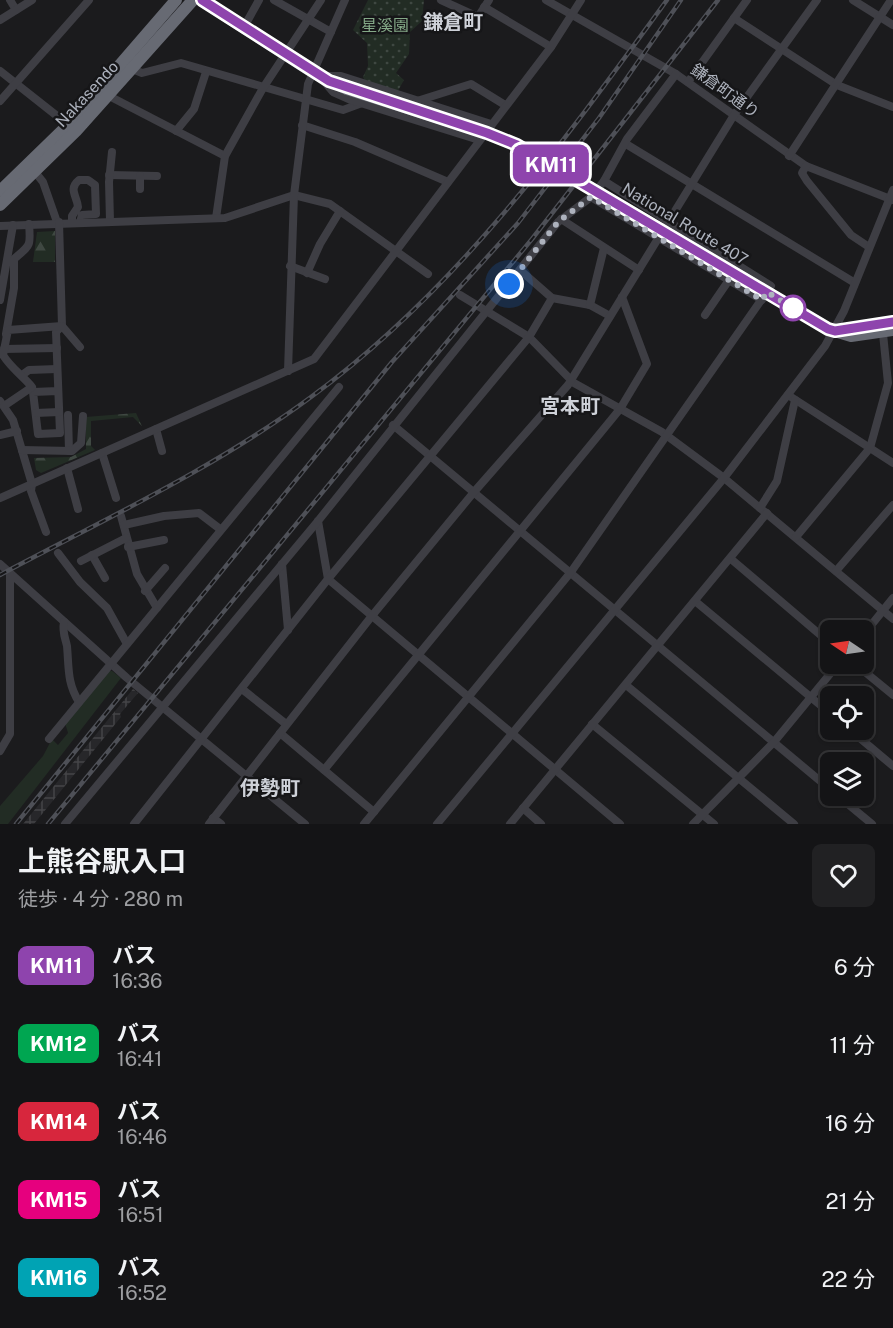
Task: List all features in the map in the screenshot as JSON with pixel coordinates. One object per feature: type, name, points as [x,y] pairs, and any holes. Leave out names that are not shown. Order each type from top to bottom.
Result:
[{"type":"highway","name":"Nakasendo","points":[[0,206],[35,172],[176,0]]},
{"type":"highway","name":"Nakasendo","points":[[0,191],[109,96],[193,0]]},
{"type":"highway","points":[[201,0],[317,75]]},
{"type":"highway","name":"National Route 407","points":[[317,75],[347,89],[511,142],[720,264],[764,296],[835,331]]},
{"type":"highway","points":[[835,331],[888,327]]},
{"type":"street","points":[[10,0],[16,10]]},
{"type":"street","points":[[0,20],[32,0]]},
{"type":"street","points":[[0,101],[89,0]]},
{"type":"street","points":[[244,27],[259,0]]},
{"type":"street","points":[[274,0],[331,32]]},
{"type":"street","points":[[216,218],[225,156],[262,88],[321,0]]},
{"type":"street","points":[[288,372],[294,195],[305,101],[308,84],[317,75],[331,32],[345,0]]},
{"type":"street","points":[[441,0],[478,16],[486,4],[551,47]]},
{"type":"street","name":"鎌倉町通り","points":[[546,0],[676,74],[806,166],[891,200]]},
{"type":"street","points":[[0,498],[314,359],[551,47],[581,0]]},
{"type":"street","points":[[688,82],[747,0]]},
{"type":"street","points":[[214,822],[286,724],[370,617],[571,380],[734,116],[817,0]]},
{"type":"street","points":[[853,0],[893,25]]},
{"type":"street","points":[[789,156],[891,0]]},
{"type":"street","points":[[734,18],[837,85],[893,107]]},
{"type":"street","points":[[132,69],[142,72],[181,63],[305,101],[343,110],[362,103]]},
{"type":"street","points":[[0,71],[72,128]]},
{"type":"street","points":[[176,131],[194,109],[206,72]]},
{"type":"street","points":[[68,823],[162,706],[318,520],[393,424],[561,219],[591,197],[604,181],[627,139],[676,74]]},
{"type":"street","points":[[317,75],[341,76],[491,124]]},
{"type":"street","points":[[317,75],[333,92],[479,140]]},
{"type":"street","points":[[417,100],[471,84],[505,105]]},
{"type":"street","points":[[109,96],[225,156]]},
{"type":"street","points":[[302,125],[355,142],[448,182]]},
{"type":"street","points":[[626,144],[855,283]]},
{"type":"street","points":[[110,221],[109,175],[112,152]]},
{"type":"street","points":[[806,166],[802,172],[807,181],[851,235],[869,248]]},
{"type":"street","points":[[35,172],[44,182],[58,222],[62,326],[68,336],[80,347]]},
{"type":"street","points":[[109,175],[157,176]]},
{"type":"street","points":[[140,176],[140,189]]},
{"type":"street","points":[[78,180],[88,180],[95,185],[96,214],[82,215],[76,222],[72,216],[78,207],[72,189],[78,180]]},
{"type":"street","points":[[364,824],[571,572],[764,296],[770,284],[604,181]]},
{"type":"street","points":[[437,824],[792,397],[835,331],[891,200],[893,190]]},
{"type":"street","points":[[0,226],[58,222],[225,218],[294,195],[330,204],[428,274]]},
{"type":"street","points":[[591,197],[729,280],[764,296]]},
{"type":"street","points":[[307,273],[320,244],[340,211]]},
{"type":"street","points":[[561,219],[639,270]]},
{"type":"street","points":[[29,224],[30,243],[27,250],[14,259],[14,288],[3,355],[12,368],[22,375],[33,389],[38,434],[64,433]]},
{"type":"street","points":[[0,300],[13,225]]},
{"type":"street","points":[[590,304],[604,248]]},
{"type":"street","points":[[291,267],[325,279]]},
{"type":"street","points":[[520,270],[552,297],[590,304],[610,316]]},
{"type":"street","points":[[705,315],[729,280]]},
{"type":"street","points":[[460,296],[529,337],[571,380],[666,435],[724,478],[893,619]]},
{"type":"street","points":[[135,824],[328,579],[529,337],[552,297]]},
{"type":"street","points":[[324,770],[522,532],[620,409],[647,364],[622,297]]},
{"type":"street","points":[[6,334],[14,328],[62,326]]},
{"type":"street","points":[[62,326],[56,332],[58,391],[69,451]]},
{"type":"street","points":[[795,537],[870,448],[888,383],[888,327]]},
{"type":"street","points":[[4,349],[57,348]]},
{"type":"street","points":[[22,375],[29,370],[57,369]]},
{"type":"street","points":[[49,739],[339,387]]},
{"type":"street","points":[[46,532],[31,491],[32,484],[17,431],[2,404],[33,389],[58,391]]},
{"type":"street","points":[[792,397],[893,463]]},
{"type":"street","points":[[510,824],[730,559],[764,510],[777,481],[792,397]]},
{"type":"street","points":[[36,413],[63,414]]},
{"type":"street","points":[[22,450],[69,451],[81,443],[82,416]]},
{"type":"street","points":[[393,424],[820,781]]},
{"type":"street","points":[[156,429],[162,451]]},
{"type":"street","points":[[0,435],[17,431]]},
{"type":"street","points":[[102,453],[116,498]]},
{"type":"street","points":[[67,468],[78,509]]},
{"type":"street","points":[[836,571],[893,505]]},
{"type":"street","points":[[157,608],[145,591],[127,542],[123,520],[199,513],[220,529]]},
{"type":"street","points":[[318,520],[328,579],[370,617],[621,824]]},
{"type":"street","points":[[81,561],[127,542],[164,540]]},
{"type":"street","points":[[58,553],[80,582],[107,608],[127,644]]},
{"type":"street","points":[[92,555],[105,578]]},
{"type":"street","points":[[730,559],[820,635]]},
{"type":"street","points":[[0,564],[162,706],[305,824]]},
{"type":"street","points":[[282,564],[288,630]]},
{"type":"street","points":[[145,591],[165,568]]},
{"type":"street","points":[[0,751],[10,734],[4,625],[10,574]]},
{"type":"street","points":[[874,622],[893,598]]},
{"type":"street","points":[[695,602],[820,705]]},
{"type":"street","points":[[64,622],[62,631],[66,644],[70,688],[79,702]]},
{"type":"street","points":[[693,824],[774,742],[830,674]]},
{"type":"street","points":[[867,674],[893,695]]},
{"type":"street","points":[[626,686],[794,824]]},
{"type":"street","points":[[242,689],[286,724]]},
{"type":"street","points":[[592,724],[714,824]]},
{"type":"street","points":[[280,733],[374,812]]},
{"type":"street","points":[[862,740],[893,766]]},
{"type":"street","points":[[851,806],[873,824]]},
{"type":"street","points":[[523,808],[542,824]]},
{"type":"shaded area","points":[[133,689],[138,693],[120,714],[121,717],[34,824],[23,824]]},
{"type":"green space","name":"星溪園","points":[[368,0],[424,0],[422,21],[410,32],[409,54],[396,73],[404,80],[395,96],[366,84],[363,77],[368,66],[367,43],[353,30]]},
{"type":"green space","points":[[55,231],[55,262],[33,262],[37,232]]},
{"type":"green space","points":[[136,413],[142,426],[133,417],[91,421],[91,446],[95,450],[41,473],[36,470],[34,458],[71,457],[86,449],[86,417]]},
{"type":"green space","points":[[108,671],[112,671],[121,678],[8,824],[0,824],[0,806],[43,756],[52,739],[58,745],[68,733],[65,723]]},
{"type":"railway","points":[[0,575],[159,492],[237,447],[311,397],[364,355],[460,262],[504,212],[588,108],[667,0]]},
{"type":"railway","points":[[16,824],[392,362],[518,223],[599,118],[681,0]]},
{"type":"railway","points":[[48,824],[532,239],[718,0]]},
{"type":"bus line","name":"KM11","points":[[202,0],[329,81],[517,145],[828,329],[835,331],[893,322]]},
{"type":"district","name":"鎌倉町","points":[[453,22]]},
{"type":"district","name":"宮本町","points":[[570,406]]},
{"type":"district","name":"伊勢町","points":[[270,788]]},
{"type":"route","points":[[509,284],[558,222],[591,197],[762,300],[767,292],[793,308]]}]
